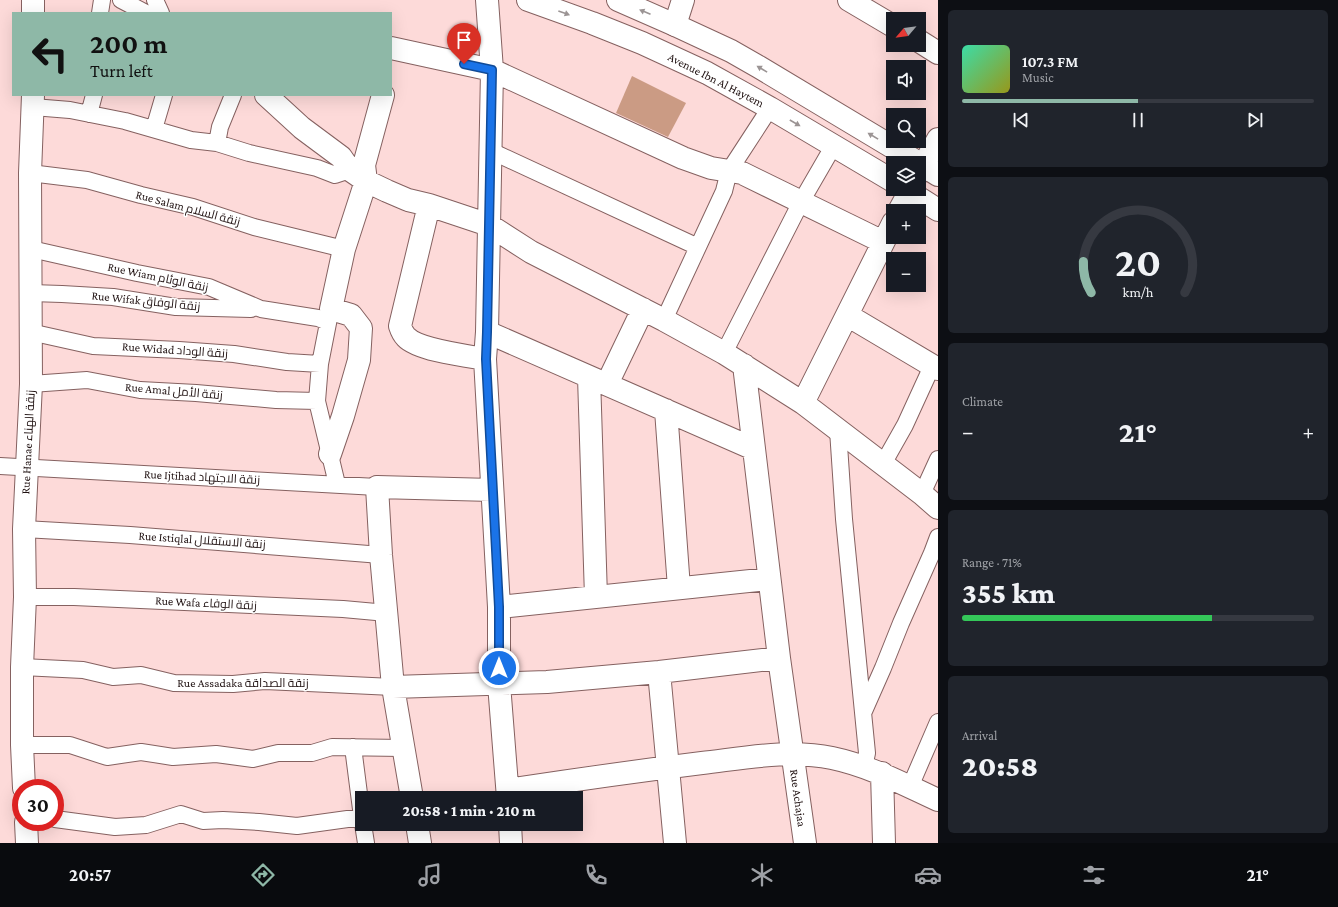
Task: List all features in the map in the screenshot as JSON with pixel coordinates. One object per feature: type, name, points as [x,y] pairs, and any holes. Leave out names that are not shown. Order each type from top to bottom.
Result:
[{"type":"street","points":[[33,0],[33,12]]},
{"type":"street","points":[[100,12],[102,0]]},
{"type":"street","points":[[122,0],[144,12]]},
{"type":"street","points":[[155,0],[161,12]]},
{"type":"street","points":[[487,0],[492,70],[486,359],[499,607],[499,684],[508,791]]},
{"type":"street","name":"Avenue Ibn Al Haytem","points":[[528,0],[592,23],[707,73],[834,145],[886,177]]},
{"type":"street","points":[[618,0],[731,51],[904,156]]},
{"type":"street","points":[[676,25],[683,0]]},
{"type":"street","points":[[849,0],[886,22]]},
{"type":"street","points":[[926,46],[938,53]]},
{"type":"street","points":[[392,52],[492,70],[683,158],[707,167],[742,173],[883,242]]},
{"type":"street","points":[[89,114],[94,96]]},
{"type":"street","points":[[154,129],[164,96]]},
{"type":"street","points":[[217,143],[220,127],[233,96]]},
{"type":"street","points":[[267,96],[302,128],[341,158],[358,175],[394,194],[489,225],[531,252],[664,320],[744,365],[803,403],[922,494],[938,508]]},
{"type":"street","points":[[337,484],[318,401],[320,364],[358,175],[364,165],[383,96]]},
{"type":"street","points":[[33,101],[125,121],[191,140],[217,143],[249,153],[316,168],[335,175],[358,175]]},
{"type":"street","name":"Rue Hanae زنقة الهناء","points":[[24,779],[22,667],[25,597],[24,529],[31,384],[30,173],[33,101]]},
{"type":"street","points":[[664,320],[724,191],[729,171],[770,108]]},
{"type":"street","points":[[926,162],[938,139]]},
{"type":"street","points":[[724,353],[801,202],[834,145]]},
{"type":"street","points":[[491,151],[698,247]]},
{"type":"street","name":"Rue Salam زنقة السلام","points":[[30,173],[87,180],[141,195],[193,207],[254,226],[344,250]]},
{"type":"street","name":"Avenue Ibn Al Haytem","points":[[916,196],[938,210]]},
{"type":"street","points":[[429,205],[400,326],[406,337],[433,350],[486,359]]},
{"type":"street","points":[[803,403],[886,236]]},
{"type":"street","name":"Rue Wiam زنقة الوئام","points":[[31,249],[137,273],[209,287],[261,309],[318,318],[329,316]]},
{"type":"street","name":"Rue Wifak زنقة الوفاق","points":[[31,293],[113,298],[176,307],[261,309]]},
{"type":"street","points":[[596,597],[598,381],[643,309]]},
{"type":"street","points":[[329,316],[351,315],[361,328],[359,360],[343,416],[330,454]]},
{"type":"street","points":[[847,316],[935,367],[883,464]]},
{"type":"street","name":"Rue Widad زنقة الوداد","points":[[30,332],[93,346],[234,354],[287,362],[320,364]]},
{"type":"street","points":[[487,332],[754,449]]},
{"type":"street","name":"Rue Achajaa","points":[[744,365],[779,658],[805,843]]},
{"type":"street","name":"Rue Amal زنقة الأمل","points":[[31,384],[87,380],[140,390],[196,392],[276,400],[318,401]]},
{"type":"street","points":[[666,410],[679,588]]},
{"type":"street","points":[[838,430],[844,519],[867,753],[873,770],[884,843]]},
{"type":"street","points":[[922,494],[938,459]]},
{"type":"street","name":"Rue Ijtihad زنقة الاجتهاد","points":[[0,466],[377,487]]},
{"type":"street","points":[[411,791],[393,687],[381,555],[377,487],[492,490]]},
{"type":"street","name":"Rue Istiqlal زنقة الاستقلال","points":[[24,529],[130,535],[381,555]]},
{"type":"street","points":[[863,712],[938,537]]},
{"type":"street","points":[[499,607],[770,579]]},
{"type":"street","name":"Rue Wafa زنقة الوفاء","points":[[25,597],[74,597],[343,609],[387,613]]},
{"type":"street","points":[[393,687],[547,682],[659,672],[779,658]]},
{"type":"street","name":"Rue Assadaka زنقة الصداقة","points":[[22,667],[83,670],[113,677],[141,675],[174,683],[233,684],[265,681],[393,687]]},
{"type":"street","points":[[659,672],[675,843]]},
{"type":"street","points":[[910,787],[938,722]]},
{"type":"street","points":[[22,745],[70,745],[107,757],[141,752],[173,758],[216,754],[253,759],[278,753],[312,753],[332,747],[353,746],[403,748]]},
{"type":"street","points":[[353,746],[359,791]]},
{"type":"street","points":[[526,791],[667,768],[792,753],[830,758],[873,770],[938,800]]},
{"type":"street","points":[[64,820],[115,827],[146,825],[181,814],[203,821],[223,820],[297,826],[355,818]]},
{"type":"street","points":[[26,831],[26,843]]},
{"type":"street","points":[[364,831],[366,843]]},
{"type":"street","points":[[418,831],[420,843]]},
{"type":"street","points":[[510,831],[511,843]]},
{"type":"building","points":[[632,76],[686,103],[668,137],[616,113]]},
{"type":"route","points":[[464,64],[492,70],[486,359],[499,607],[499,668]]}]
